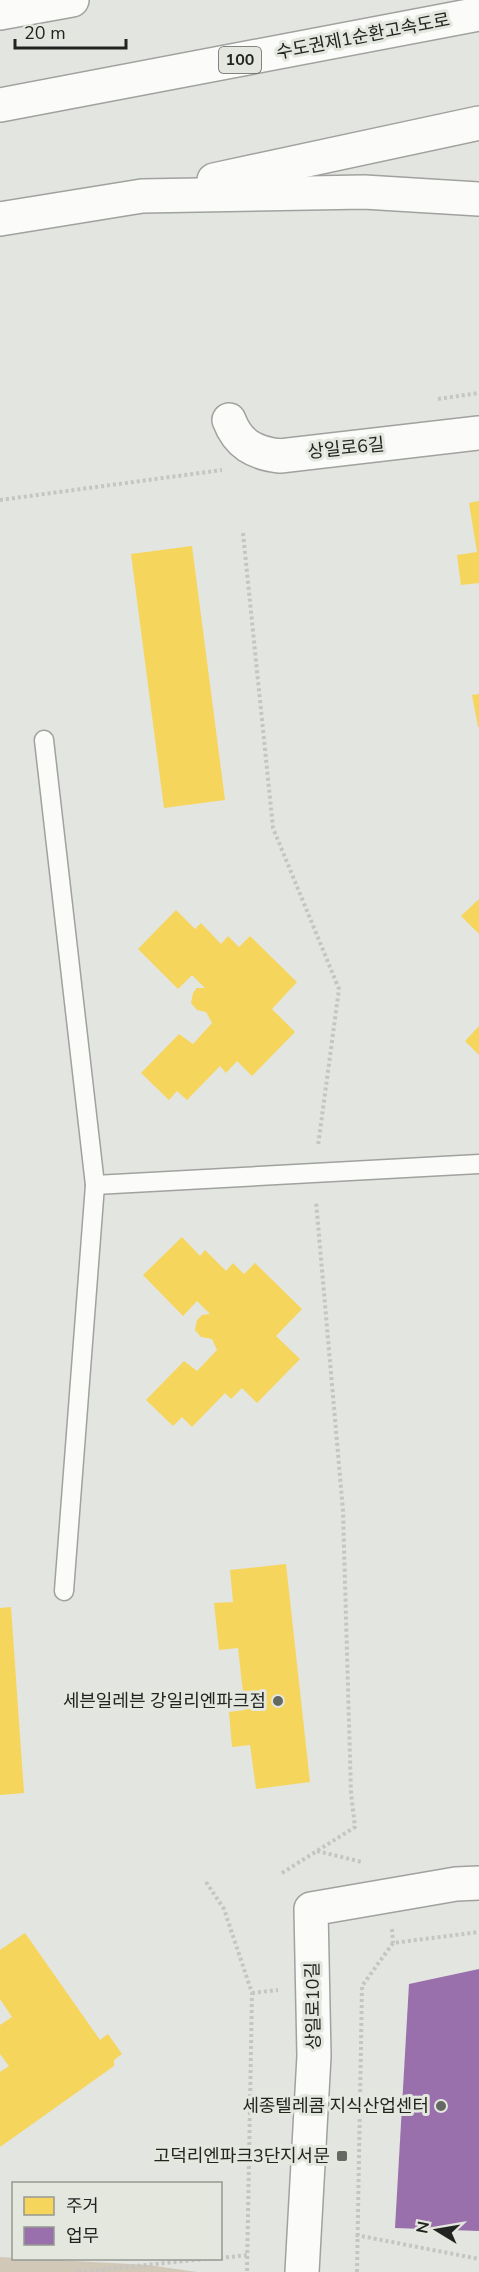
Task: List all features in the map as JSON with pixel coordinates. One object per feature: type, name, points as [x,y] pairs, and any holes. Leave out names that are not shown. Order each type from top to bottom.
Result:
[{"type":"main road","points":[[0,13],[72,0]]},
{"type":"main road","name":"수도권제1순환고속도로","points":[[0,105],[479,14]]},
{"type":"main road","points":[[0,219],[142,196],[479,123]]},
{"type":"main road","points":[[142,196],[364,192],[479,199]]},
{"type":"main road","points":[[228,420],[234,432],[247,446]]},
{"type":"main road","name":"상일로6길","points":[[247,446],[262,453],[280,456],[479,433]]},
{"type":"main road","name":"상일로10길","points":[[302,2272],[314,2056],[311,1909],[456,1884],[479,1883]]},
{"type":"lane","points":[[44,740],[95,1185],[64,1591]]},
{"type":"lane","points":[[95,1185],[479,1164]]},
{"type":"path","points":[[0,500],[224,470],[238,459],[247,446]]},
{"type":"path","points":[[243,533],[273,828],[339,989],[314,1173],[343,1510],[351,1781],[355,1827],[282,1873]]},
{"type":"path","points":[[206,1881],[224,1909],[252,1993],[247,2272]]},
{"type":"path","points":[[357,2272],[362,1986],[393,1943],[479,1932]]},
{"type":"path","points":[[356,2235],[479,2259]]},
{"type":"path","points":[[222,2258],[248,2255]]},
{"type":"path","points":[[78,2272],[204,2260]]},
{"type":"shaded area","points":[[0,2257],[12,2258],[12,2260],[148,2265],[197,2272],[0,2272]]},
{"type":"building: 주거","points":[[479,501],[479,583],[461,585],[457,555],[477,552],[469,503]]},
{"type":"building: 주거","points":[[192,546],[225,800],[164,808],[131,554]]},
{"type":"building: 주거","points":[[479,694],[479,727],[478,727],[472,695]]},
{"type":"building: 주거","points":[[479,899],[479,934],[461,916]]},
{"type":"building: 주거","points":[[176,910],[195,929],[201,923],[221,944],[228,936],[239,947],[250,936],[297,982],[272,1009],[295,1032],[252,1076],[237,1061],[226,1073],[220,1066],[187,1100],[177,1091],[169,1100],[141,1073],[179,1034],[193,1044],[212,1023],[206,1012],[197,1010],[191,1003],[193,993],[197,988],[205,988],[192,975],[178,989],[138,949]]},
{"type":"building: 주거","points":[[479,1026],[479,1055],[465,1041]]},
{"type":"building: 주거","points":[[182,1237],[200,1256],[205,1250],[226,1271],[233,1263],[244,1274],[255,1263],[302,1309],[276,1336],[300,1359],[257,1403],[242,1388],[231,1399],[225,1393],[192,1427],[182,1417],[173,1426],[146,1400],[184,1361],[197,1371],[217,1350],[212,1339],[201,1337],[195,1330],[197,1320],[202,1315],[210,1314],[197,1301],[183,1316],[143,1275]]},
{"type":"building: 주거","points":[[286,1564],[310,1782],[256,1789],[250,1745],[232,1747],[229,1712],[245,1710],[238,1648],[219,1650],[214,1603],[233,1602],[230,1570]]},
{"type":"building: 주거","points":[[11,1607],[24,1793],[0,1795],[0,1608]]},
{"type":"building: 주거","points":[[25,1933],[100,2040],[108,2034],[122,2054],[114,2060],[114,2066],[0,2147],[0,2072],[9,2066],[0,2054],[0,2025],[12,2017],[0,1999],[0,1950]]},
{"type":"building: 업무","name":"세종텔레콤 지식산업센터","points":[[479,1969],[479,2231],[395,2228],[409,1984]]},
{"type":"place","name":"세븐일레븐 강일리엔파크점","points":[[278,1701]]},
{"type":"place","name":"세종텔레콤 지식산업센터","points":[[441,2106]]},
{"type":"place","name":"고덕리엔파크3단지서문","points":[[342,2156]]}]
